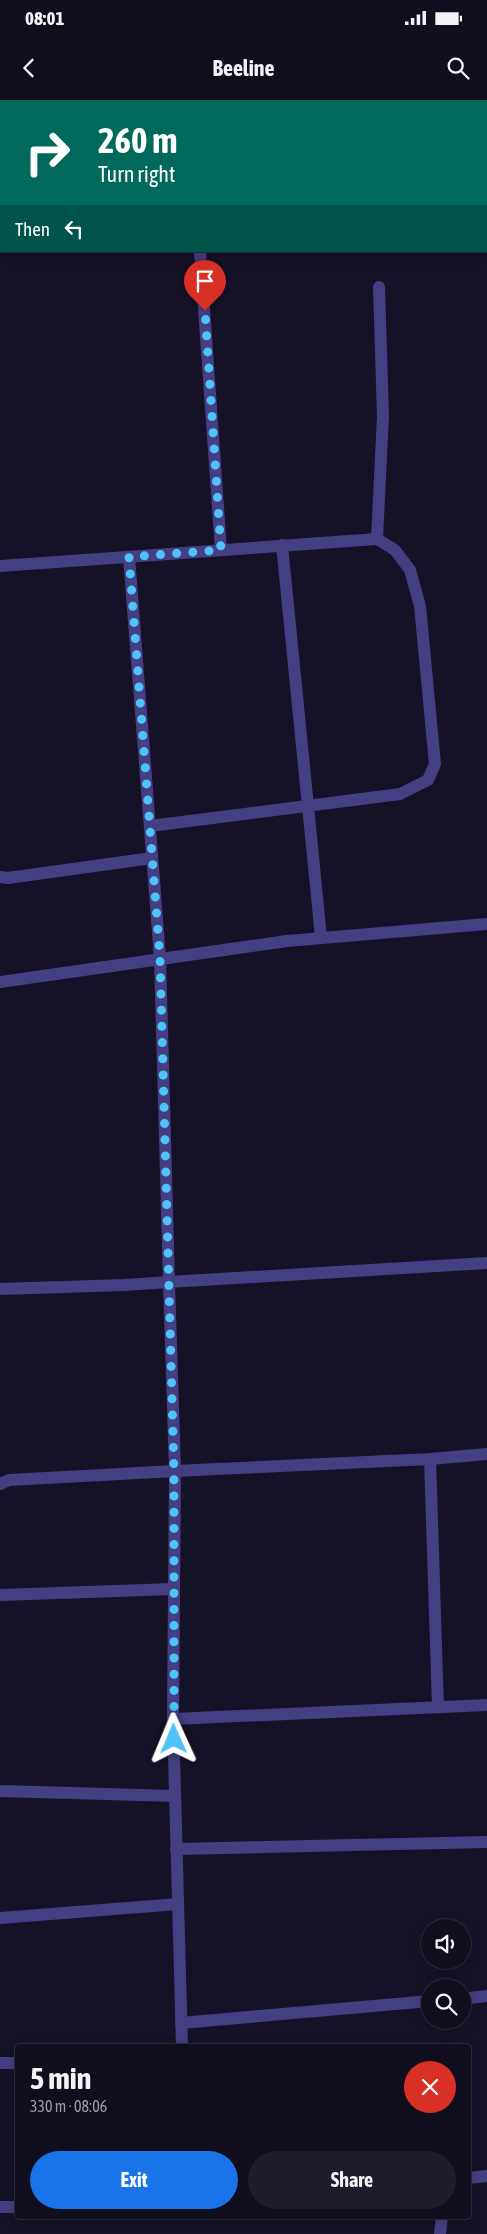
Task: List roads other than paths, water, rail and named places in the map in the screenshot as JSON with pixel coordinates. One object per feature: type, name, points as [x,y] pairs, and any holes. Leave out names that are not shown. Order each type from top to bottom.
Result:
[{"type":"street","points":[[200,252],[221,550]]},
{"type":"street","points":[[377,539],[383,416],[379,287]]},
{"type":"street","points":[[0,566],[377,539],[395,550],[410,570],[420,606],[435,764],[428,780],[400,794],[150,826]]},
{"type":"street","points":[[282,546],[306,805],[321,937]]},
{"type":"street","points":[[129,557],[160,958],[174,1471],[173,1719],[182,2044]]},
{"type":"street","points":[[0,877],[8,878],[152,858]]},
{"type":"street","points":[[0,982],[160,958],[321,937],[487,924]]},
{"type":"street","points":[[0,1289],[125,1285],[487,1263]]},
{"type":"street","points":[[0,1484],[9,1480],[430,1459],[487,1454]]},
{"type":"street","points":[[430,1459],[438,1707]]},
{"type":"street","points":[[0,1595],[174,1589]]},
{"type":"street","points":[[173,1719],[487,1705]]},
{"type":"street","points":[[0,1791],[175,1796]]},
{"type":"street","points":[[176,1850],[487,1842]]},
{"type":"street","points":[[0,1918],[178,1904]]},
{"type":"street","points":[[471,1998],[487,1996]]},
{"type":"street","points":[[181,2023],[421,2002]]},
{"type":"street","points":[[0,2063],[15,2063]]},
{"type":"street","points":[[471,2178],[487,2176]]},
{"type":"street","points":[[0,2207],[15,2206]]},
{"type":"street","points":[[440,2234],[442,2219]]}]
